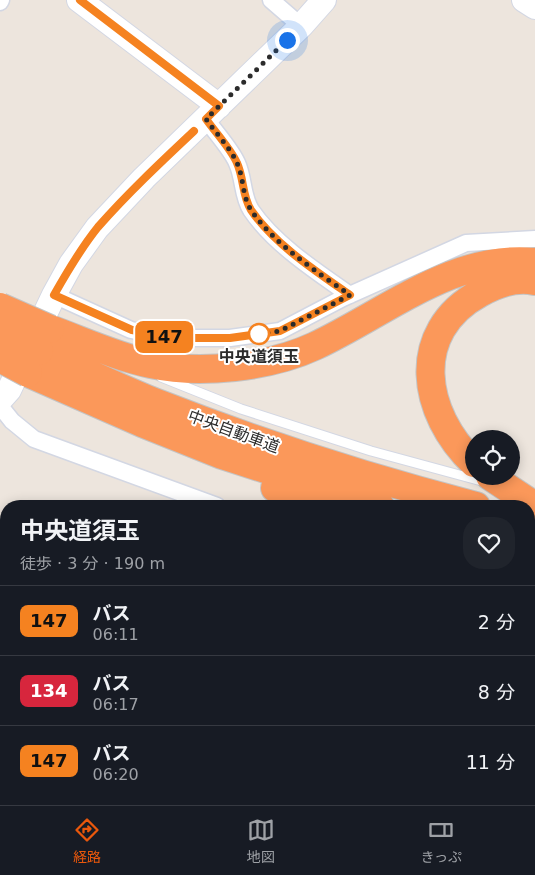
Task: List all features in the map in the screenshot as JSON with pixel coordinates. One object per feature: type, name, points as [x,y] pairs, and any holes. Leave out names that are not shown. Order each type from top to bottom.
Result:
[{"type":"highway","points":[[0,307],[39,351],[127,357],[152,364],[191,368],[218,368],[284,357],[313,346],[444,278],[473,267],[521,260],[535,262]]},
{"type":"highway","points":[[465,454],[447,431],[437,411],[431,391],[430,368],[435,342],[444,324],[455,310],[473,297],[493,286],[514,281],[535,281]]},
{"type":"highway","name":"中央自動車道","points":[[0,332],[152,401],[232,432],[391,484],[453,500]]},
{"type":"highway","name":"中央自動車道","points":[[0,358],[39,351],[142,423],[222,455],[361,500]]},
{"type":"highway","points":[[222,455],[286,496],[298,500]]},
{"type":"highway","points":[[503,485],[526,500]]},
{"type":"street","points":[[80,0],[213,113],[236,161],[250,209],[264,226],[303,262],[350,295]]},
{"type":"street","points":[[271,0],[301,26]]},
{"type":"street","points":[[0,400],[9,390],[54,295],[71,264],[97,228],[144,178],[301,26],[324,0]]},
{"type":"street","points":[[524,0],[535,7]]},
{"type":"street","points":[[54,295],[132,330],[173,338],[230,338],[280,331],[350,295],[466,243],[535,239]]},
{"type":"street","points":[[0,406],[12,421],[34,439],[201,500]]},
{"type":"lane","points":[[127,357],[151,373],[242,409],[371,451],[465,474]]},
{"type":"bus line","name":"147","points":[[80,0],[219,106],[206,119],[236,161],[250,209],[264,226],[303,262],[350,295],[280,331],[230,338],[173,338],[132,330],[54,295],[71,264],[97,228],[144,178],[194,131]]},
{"type":"place","name":"中央道須玉","points":[[259,334]]},
{"type":"route","points":[[259,334],[280,331],[350,295],[303,262],[264,226],[250,209],[236,161],[206,119],[287,40]]}]
